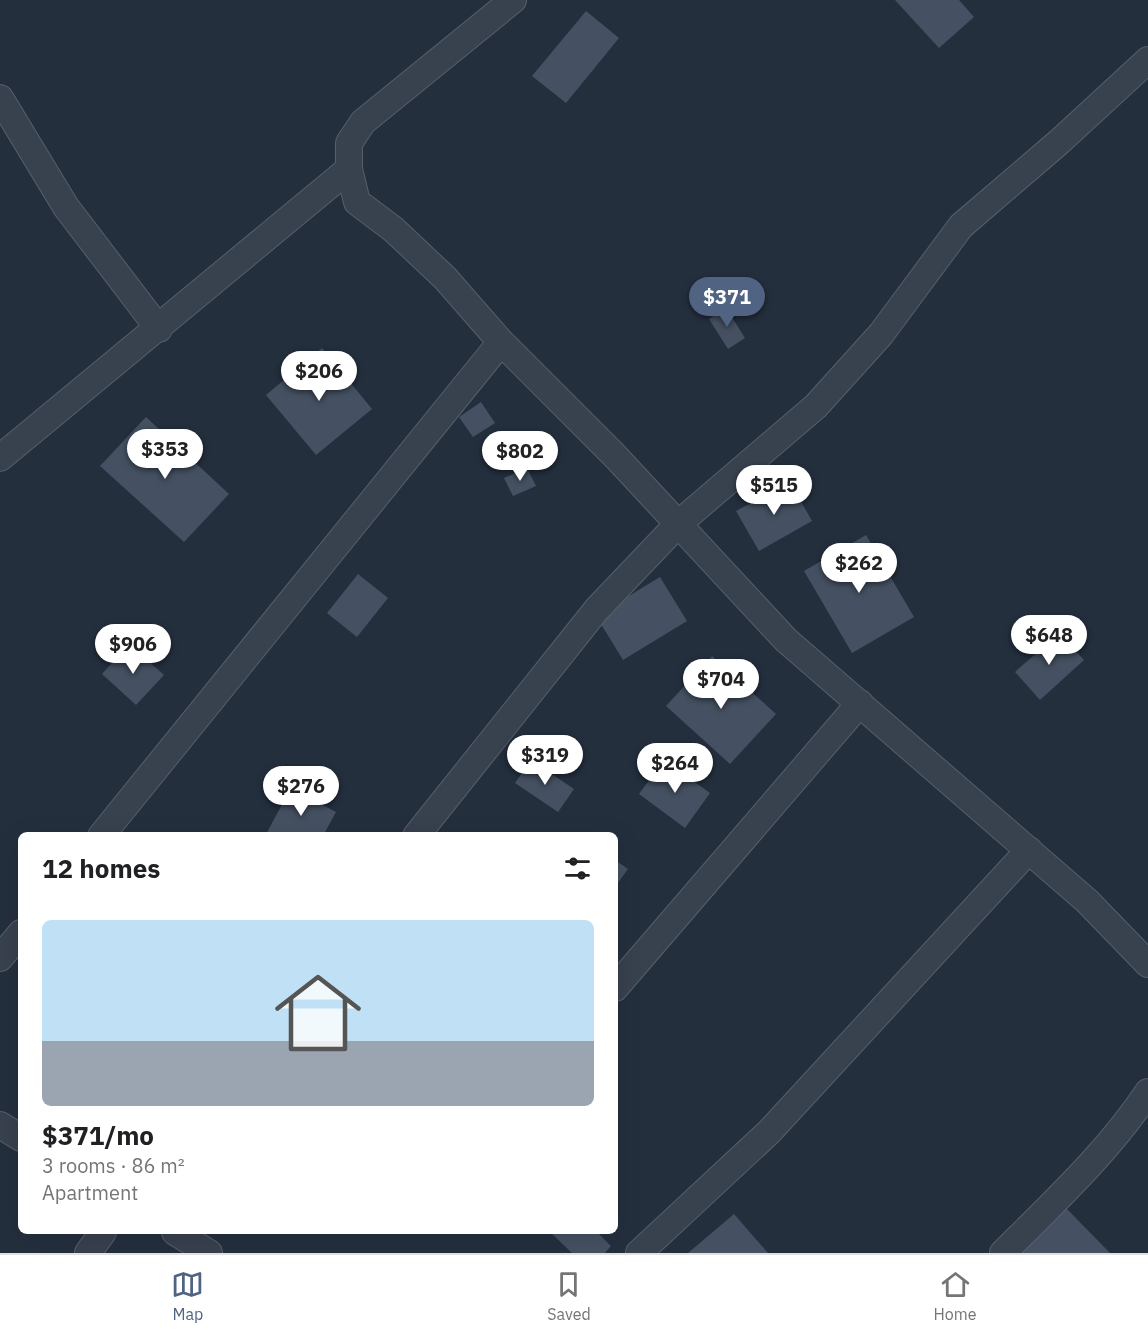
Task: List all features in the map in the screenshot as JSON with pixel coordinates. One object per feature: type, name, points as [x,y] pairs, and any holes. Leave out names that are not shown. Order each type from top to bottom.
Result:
[{"type":"street","points":[[513,0],[363,122],[349,143],[349,169],[357,202],[393,229],[445,278],[501,342],[616,457],[786,640],[1087,901],[1148,964]]},
{"type":"street","points":[[419,832],[597,609],[678,524],[816,406],[880,334],[961,226],[1059,142],[1148,60]]},
{"type":"street","points":[[0,98],[66,207],[159,329]]},
{"type":"street","points":[[0,458],[159,329],[349,169]]},
{"type":"street","points":[[104,832],[501,342]]},
{"type":"street","points":[[618,985],[860,703]]},
{"type":"street","points":[[639,1253],[769,1132],[1029,850]]},
{"type":"street","points":[[0,958],[18,937]]},
{"type":"street","points":[[1004,1253],[1071,1185],[1133,1114],[1148,1092]]},
{"type":"street","points":[[0,1125],[18,1136]]},
{"type":"street","points":[[88,1253],[102,1234]]},
{"type":"street","points":[[178,1234],[209,1253]]},
{"type":"building","points":[[895,0],[959,0],[974,17],[939,48]]},
{"type":"building","points":[[586,11],[619,38],[566,103],[532,76]]},
{"type":"building","points":[[726,308],[745,338],[728,349],[709,319]]},
{"type":"building","points":[[322,348],[372,409],[316,455],[266,395]]},
{"type":"building","points":[[481,402],[495,423],[473,437],[459,417]]},
{"type":"building","points":[[146,417],[229,494],[184,542],[100,466]]},
{"type":"building","points":[[527,468],[536,486],[513,496],[504,478]]},
{"type":"building","points":[[790,482],[812,521],[759,551],[736,511]]},
{"type":"building","points":[[866,535],[914,617],[852,653],[804,571]]},
{"type":"building","points":[[358,574],[388,598],[357,637],[327,613]]},
{"type":"building","points":[[660,577],[687,621],[623,660],[596,616]]},
{"type":"building","points":[[1059,633],[1084,660],[1040,700],[1015,672]]},
{"type":"building","points":[[129,644],[164,675],[136,705],[102,674]]},
{"type":"building","points":[[712,656],[776,714],[730,764],[666,706]]},
{"type":"building","points":[[531,760],[574,789],[558,812],[515,783]]},
{"type":"building","points":[[664,760],[710,793],[685,828],[639,794]]},
{"type":"building","points":[[291,788],[336,812],[325,832],[267,832]]},
{"type":"building","points":[[618,862],[628,869],[618,883]]},
{"type":"building","points":[[1065,1207],[1110,1253],[1018,1253]]},
{"type":"building","points":[[734,1214],[768,1253],[688,1253]]},
{"type":"building","points":[[552,1234],[599,1234],[611,1246],[605,1253],[572,1253]]}]
